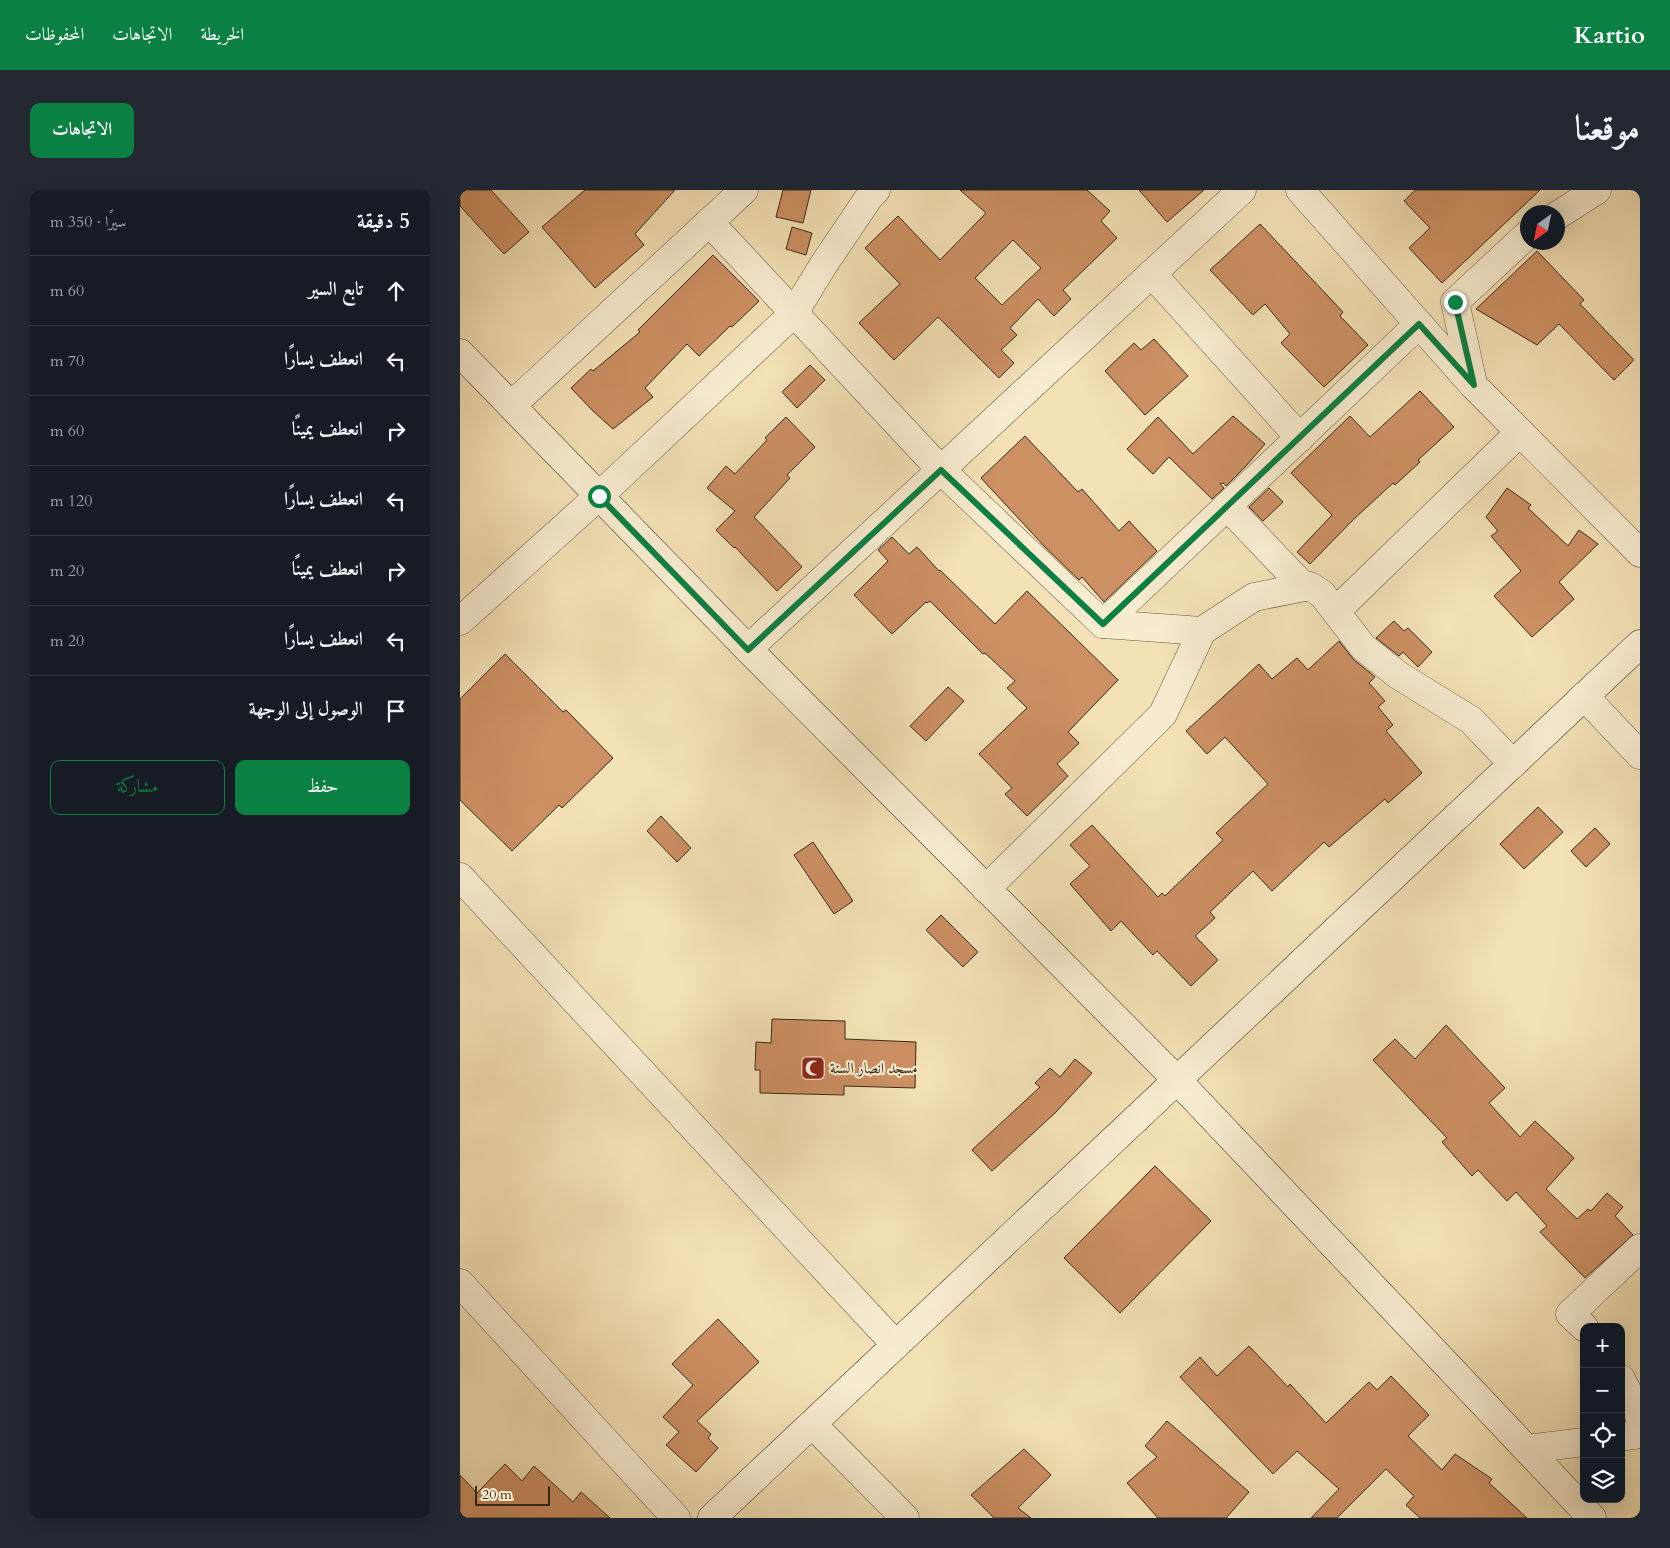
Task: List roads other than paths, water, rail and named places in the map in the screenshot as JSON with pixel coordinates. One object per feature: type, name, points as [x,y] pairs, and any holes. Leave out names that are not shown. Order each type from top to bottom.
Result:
[{"type":"street","points":[[512,406],[744,190]]},
{"type":"street","points":[[460,621],[599,496],[794,313],[824,264],[876,190]]},
{"type":"street","points":[[748,650],[1242,190]]},
{"type":"street","points":[[1300,190],[1474,385],[1640,553]]},
{"type":"street","points":[[1565,211],[1597,190]]},
{"type":"street","points":[[709,222],[941,470],[1103,624],[1202,631]]},
{"type":"street","points":[[1474,385],[1455,302],[1520,241]]},
{"type":"street","points":[[1152,274],[1300,438]]},
{"type":"street","points":[[1103,624],[1419,324]]},
{"type":"street","points":[[460,353],[748,650],[1177,1080],[1592,1518]]},
{"type":"street","points":[[1336,612],[1520,432]]},
{"type":"street","points":[[1227,506],[1304,587]]},
{"type":"street","points":[[986,889],[1163,714],[1202,631],[1254,597],[1310,586],[1322,594],[1363,647],[1398,675],[1471,720],[1513,764]]},
{"type":"street","points":[[716,1517],[812,1424],[1640,644]]},
{"type":"street","points":[[1584,696],[1640,755]]},
{"type":"street","points":[[460,877],[896,1345]]},
{"type":"street","points":[[1580,1323],[1570,1314],[1640,1248]]},
{"type":"street","points":[[460,1283],[676,1518]]},
{"type":"street","points":[[1625,1387],[1638,1411],[1640,1420]]},
{"type":"street","points":[[812,1424],[905,1518]]},
{"type":"street","points":[[1625,1436],[1640,1434]]},
{"type":"street","points":[[1528,1449],[1580,1442]]},
{"type":"place","name":"مسجد انصار السنة","points":[[813,1068]]}]
